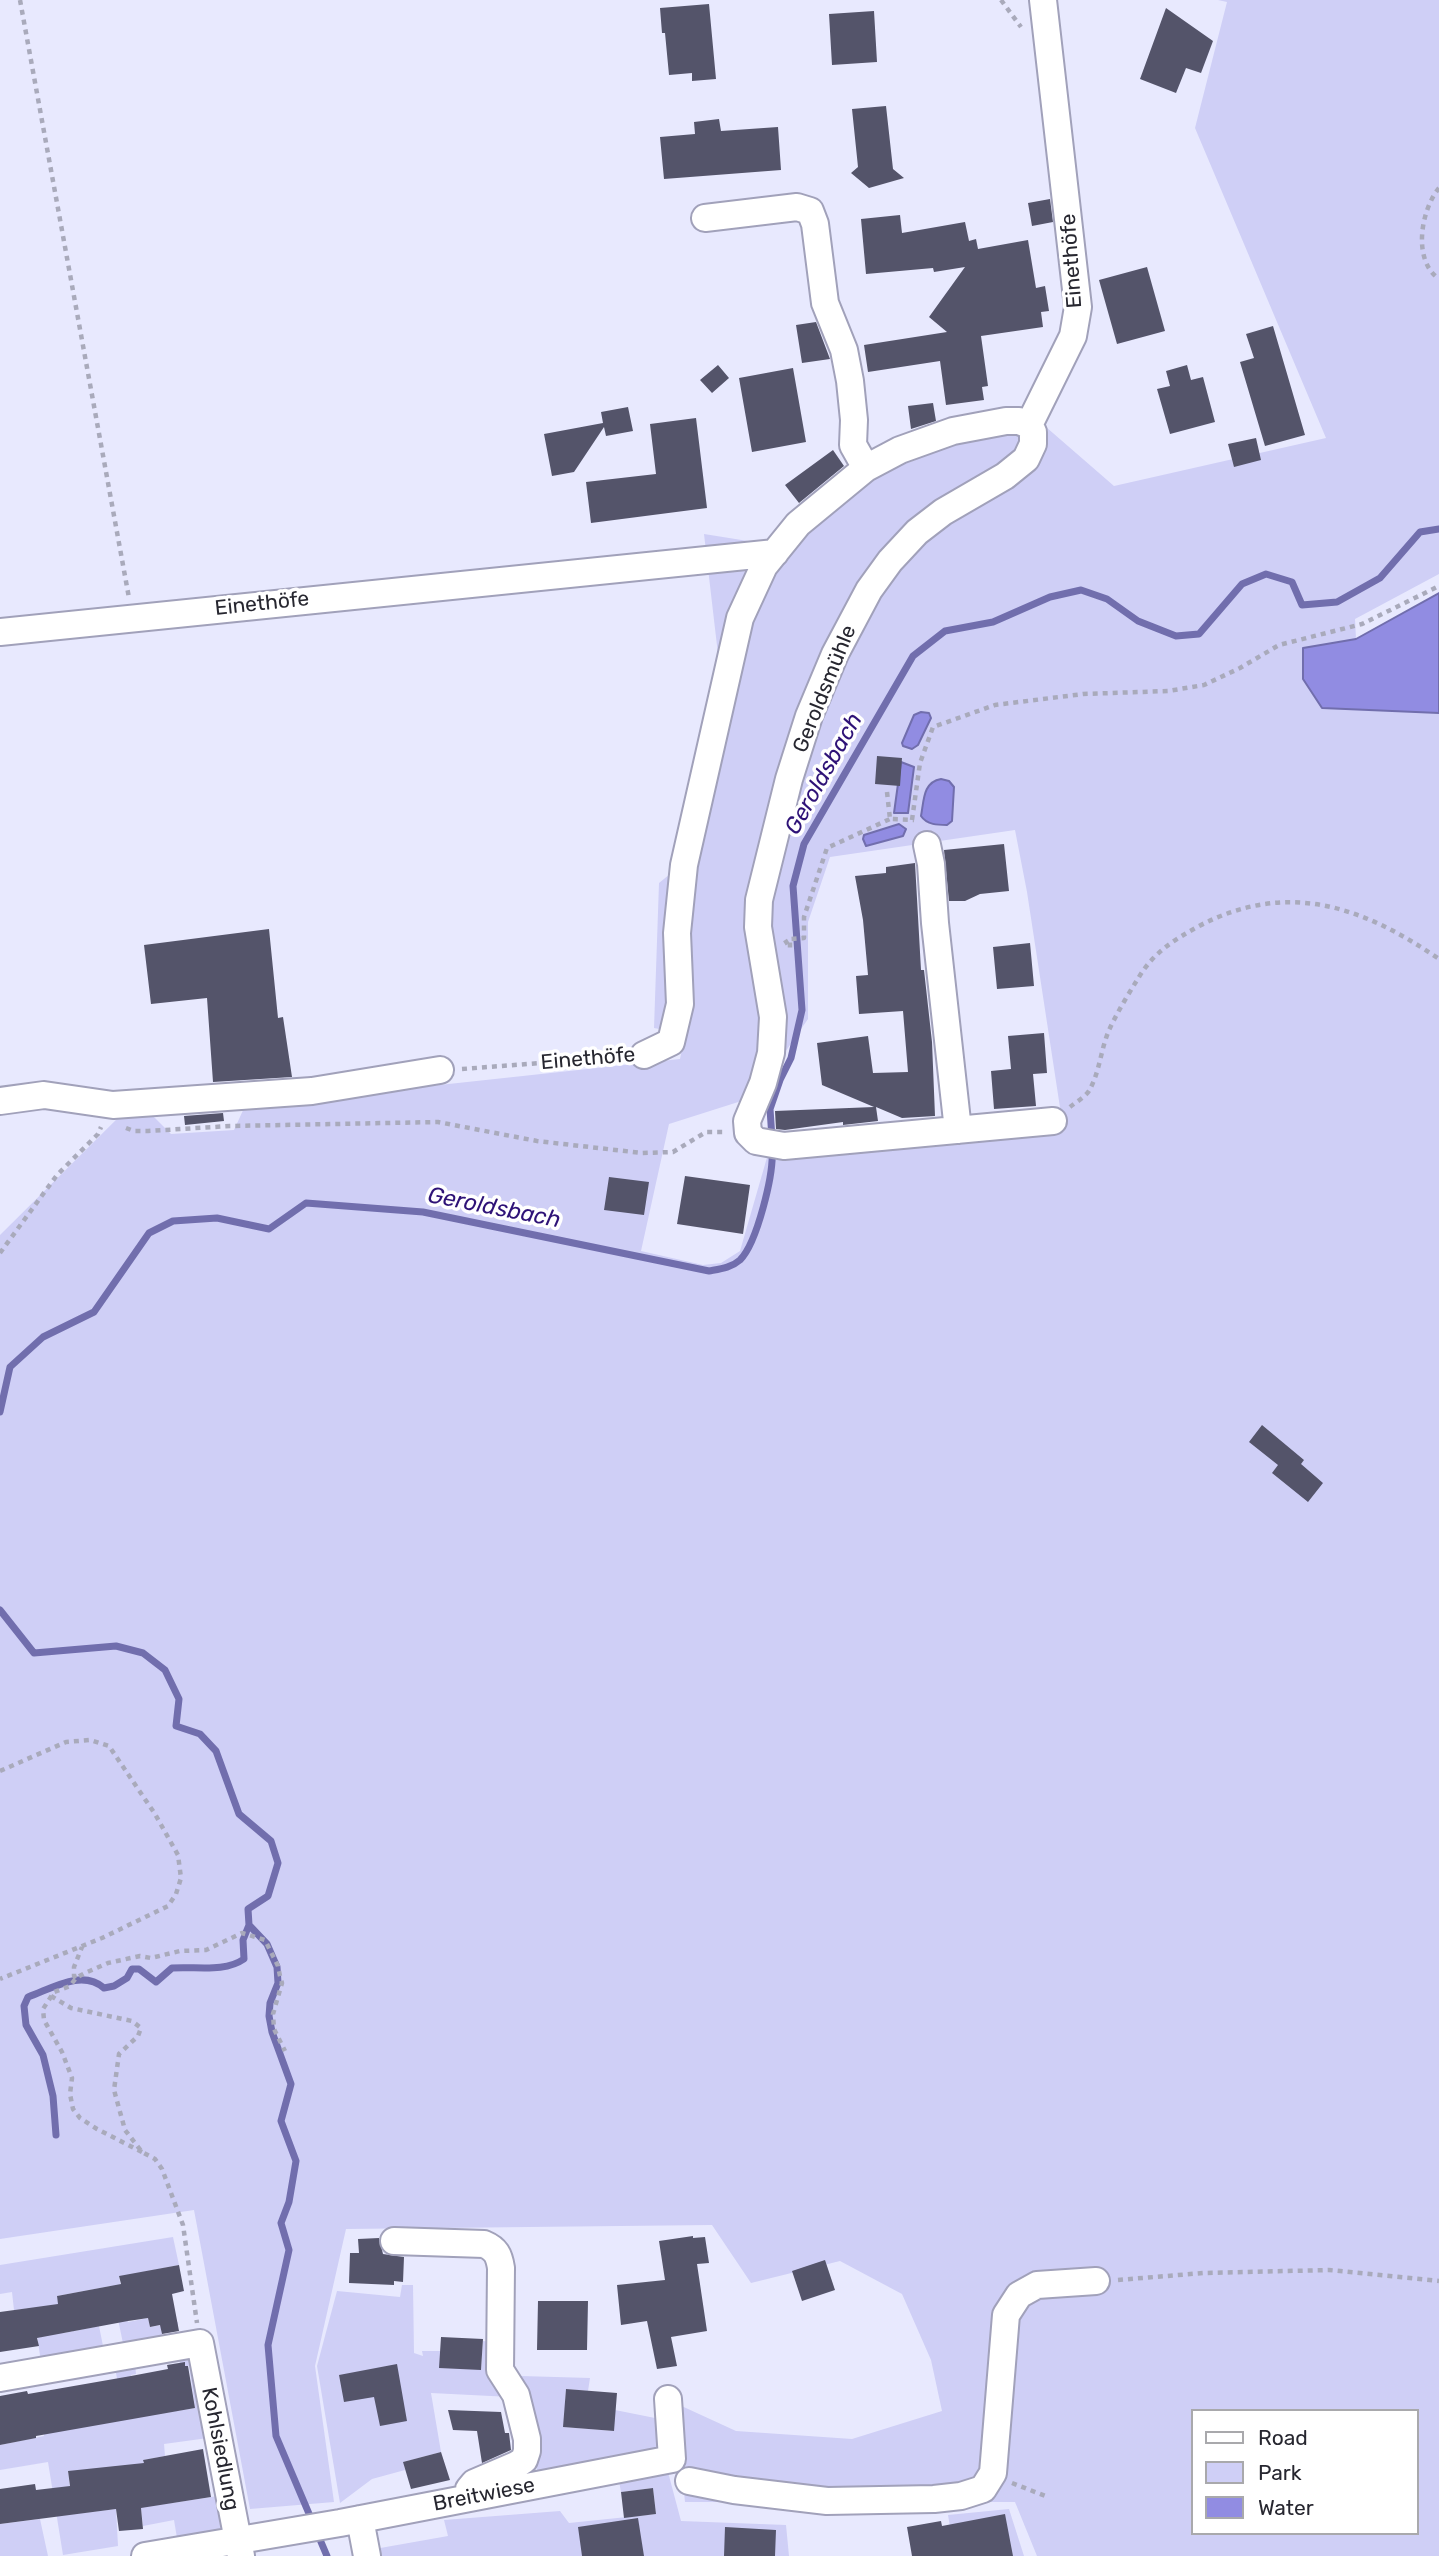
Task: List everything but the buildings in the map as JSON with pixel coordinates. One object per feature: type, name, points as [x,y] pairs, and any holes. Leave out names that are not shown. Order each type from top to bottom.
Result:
[{"type":"street","name":"Einethöfe","points":[[644,1055],[671,1042],[680,1004],[677,933],[684,865],[740,618],[764,566],[798,524],[866,468],[900,450],[953,431],[1006,421],[1019,421],[1029,425],[1073,335],[1078,307],[1043,0]]},
{"type":"street","points":[[705,218],[797,207],[810,211],[815,225],[825,303],[844,350],[850,381],[854,420],[853,445],[866,468]]},
{"type":"street","name":"Geroldsmühle","points":[[752,1137],[747,1121],[763,1083],[771,1054],[773,1017],[758,928],[759,900],[789,779],[809,716],[840,643],[869,590],[890,561],[918,532],[943,512],[1005,476],[1026,459],[1033,444],[1034,432],[1029,425]]},
{"type":"street","name":"Einethöfe","points":[[0,632],[775,553]]},
{"type":"street","points":[[927,845],[958,1129]]},
{"type":"street","points":[[0,1101],[44,1095],[113,1105],[312,1091],[440,1070]]},
{"type":"street","points":[[752,1137],[784,1146],[1053,1121]]},
{"type":"street","points":[[394,2241],[484,2244],[494,2249],[499,2256],[499,2364],[502,2375],[516,2395],[527,2439],[527,2451],[524,2459],[516,2465],[474,2483],[469,2489],[469,2498]]},
{"type":"street","points":[[690,2481],[734,2490],[827,2501],[961,2496],[983,2489],[993,2473],[1006,2315],[1019,2295],[1037,2285],[1096,2281]]},
{"type":"street","points":[[0,2378],[200,2343]]},
{"type":"street","name":"Kohlsiedlung","points":[[200,2343],[239,2548]]},
{"type":"street","points":[[668,2399],[672,2459],[690,2481],[719,2499],[757,2510],[853,2516]]},
{"type":"street","name":"Breitwiese","points":[[145,2556],[239,2548],[293,2530],[672,2459]]},
{"type":"street","points":[[350,2521],[367,2556]]},
{"type":"path","points":[[20,0],[133,617]]},
{"type":"path","points":[[1439,188],[1425,212],[1421,232],[1424,255],[1434,276],[1439,279]]},
{"type":"path","points":[[912,820],[920,763],[933,727],[995,705],[1083,694],[1168,691],[1204,685],[1279,645],[1362,624],[1439,586]]},
{"type":"path","points":[[887,792],[890,819]]},
{"type":"path","points":[[790,939],[804,938],[804,917],[827,848],[890,819],[914,820],[927,845]]},
{"type":"path","points":[[1053,1121],[1090,1091],[1109,1030],[1155,954],[1178,937],[1222,914],[1264,903],[1316,903],[1359,913],[1405,935],[1439,958]]},
{"type":"path","name":"Einethöfe","points":[[440,1070],[644,1055]]},
{"type":"path","points":[[113,1105],[119,1125],[134,1131],[230,1126],[438,1122],[537,1141],[642,1153],[674,1152],[706,1132],[752,1137]]},
{"type":"path","points":[[0,1253],[57,1175],[98,1134],[113,1105]]},
{"type":"path","points":[[0,1771],[66,1742],[90,1740],[109,1746],[155,1814],[178,1855],[181,1878],[176,1894],[168,1906],[82,1947],[0,1979]]},
{"type":"path","points":[[200,2343],[183,2225],[162,2169],[155,2159],[97,2129],[80,2118],[73,2109],[70,2094],[72,2078],[44,2020],[43,2009],[54,1992],[70,1986],[76,1978],[108,1963],[140,1956],[151,1958],[214,1947],[242,1933],[264,1940],[278,1966],[282,1983],[273,2014],[274,2029],[285,2051]]},
{"type":"path","points":[[76,1978],[74,1968],[82,1947]]},
{"type":"path","points":[[51,1996],[71,2008],[132,2021],[141,2028],[138,2036],[119,2054],[114,2090],[125,2130],[142,2152]]},
{"type":"path","points":[[1096,2281],[1203,2273],[1329,2270],[1439,2281]]},
{"type":"path","points":[[986,2483],[1000,2481],[1015,2484],[1048,2497]]},
{"type":"green space","points":[[1218,0],[1439,0],[1439,574],[1355,619],[1356,639],[1303,648],[1322,708],[1439,713],[1439,2556],[1037,2556],[1015,2502],[685,2502],[675,2403],[736,2431],[852,2439],[942,2411],[931,2360],[902,2294],[840,2261],[751,2283],[712,2225],[346,2229],[315,2366],[334,2502],[250,2509],[194,2210],[0,2239],[0,1235],[125,1111],[148,1111],[171,1134],[234,1130],[245,1106],[680,1059],[685,1034],[654,1028],[659,883],[675,870],[721,680],[704,534],[773,545],[874,476],[1001,426],[1046,427],[1114,486],[1326,438],[1195,128],[1227,2]],"holes":[[[1015,830],[1063,1127],[768,1154],[740,1251],[721,1263],[703,1265],[641,1251],[669,1124],[754,1097],[808,1019],[808,922],[830,857]]]},
{"type":"green space","points":[[173,2237],[179,2265],[119,2277],[128,2322],[148,2318],[150,2327],[178,2322],[178,2325],[161,2328],[163,2340],[124,2348],[111,2286],[57,2296],[64,2333],[99,2326],[104,2351],[41,2362],[33,2308],[14,2310],[12,2292],[0,2294],[0,2265]]},
{"type":"green space","points":[[402,2285],[413,2285],[414,2353],[423,2356],[422,2351],[440,2351],[481,2370],[483,2341],[492,2342],[511,2397],[431,2393],[441,2452],[404,2462],[405,2470],[372,2479],[340,2503],[317,2366],[337,2291],[400,2297]]},
{"type":"green space","points":[[189,2355],[208,2438],[164,2444],[165,2456],[144,2460],[151,2501],[172,2503],[218,2496],[222,2528],[177,2538],[174,2520],[143,2526],[138,2482],[68,2471],[73,2514],[116,2509],[118,2546],[63,2555],[48,2462],[0,2470],[0,2445],[44,2436],[41,2415],[125,2420],[115,2368],[135,2364],[136,2374],[131,2375],[138,2417],[195,2408],[189,2366],[181,2367],[178,2357]]},
{"type":"green space","points":[[521,2376],[590,2378],[588,2391],[566,2389],[564,2427],[613,2431],[615,2410],[660,2419],[658,2452],[538,2476]]},
{"type":"green space","points":[[668,2472],[681,2521],[786,2525],[789,2556],[370,2556],[369,2550],[448,2536],[444,2520],[560,2511],[569,2523],[656,2514],[653,2488],[621,2492],[619,2481]]},
{"type":"green space","points":[[1009,2509],[1024,2556],[955,2556],[948,2515]]},
{"type":"green space","points":[[40,2519],[48,2556],[0,2556],[0,2524]]},
{"type":"water","points":[[1439,593],[1439,713],[1322,708],[1303,679],[1303,648],[1356,639]]},
{"type":"water","points":[[929,713],[931,718],[918,745],[912,749],[903,746],[914,715]]},
{"type":"water","points":[[901,762],[914,767],[908,813],[894,813]]},
{"type":"water","points":[[941,779],[949,781],[954,787],[952,821],[947,825],[929,823],[921,816],[928,788]]},
{"type":"water","points":[[899,824],[906,829],[903,836],[866,846],[864,835]]},
{"type":"waterway","name":"Geroldsbach","points":[[772,1138],[770,1109],[791,1058],[802,1010],[793,886],[804,844],[913,656],[945,631],[993,622],[1050,597],[1081,590],[1107,599],[1138,621],[1176,636],[1199,634],[1242,584],[1266,574],[1292,582],[1302,605],[1337,602],[1380,578],[1420,532],[1439,529]]},
{"type":"waterway","name":"Geroldsbach","points":[[0,1412],[10,1367],[43,1337],[94,1312],[149,1233],[173,1221],[217,1218],[269,1229],[306,1203],[423,1212],[709,1271],[733,1265],[746,1251],[763,1208],[772,1150]]},
{"type":"waterway","points":[[0,1610],[34,1653],[116,1646],[143,1653],[165,1670],[179,1699],[176,1726],[200,1734],[216,1751],[239,1814],[271,1841],[278,1863],[268,1896],[248,1909],[249,1925],[267,1944],[277,1967],[278,1983],[270,2003],[269,2016],[291,2084],[281,2121],[296,2161],[289,2202],[281,2223],[289,2250],[268,2345],[276,2436],[327,2556]]},
{"type":"waterway","points":[[56,2135],[53,2096],[43,2055],[26,2025],[24,2006],[28,1997],[77,1980],[86,1980],[104,1988],[114,1986],[127,1978],[132,1969],[139,1969],[156,1982],[172,1968],[228,1966],[244,1959],[243,1940],[249,1925]]}]
